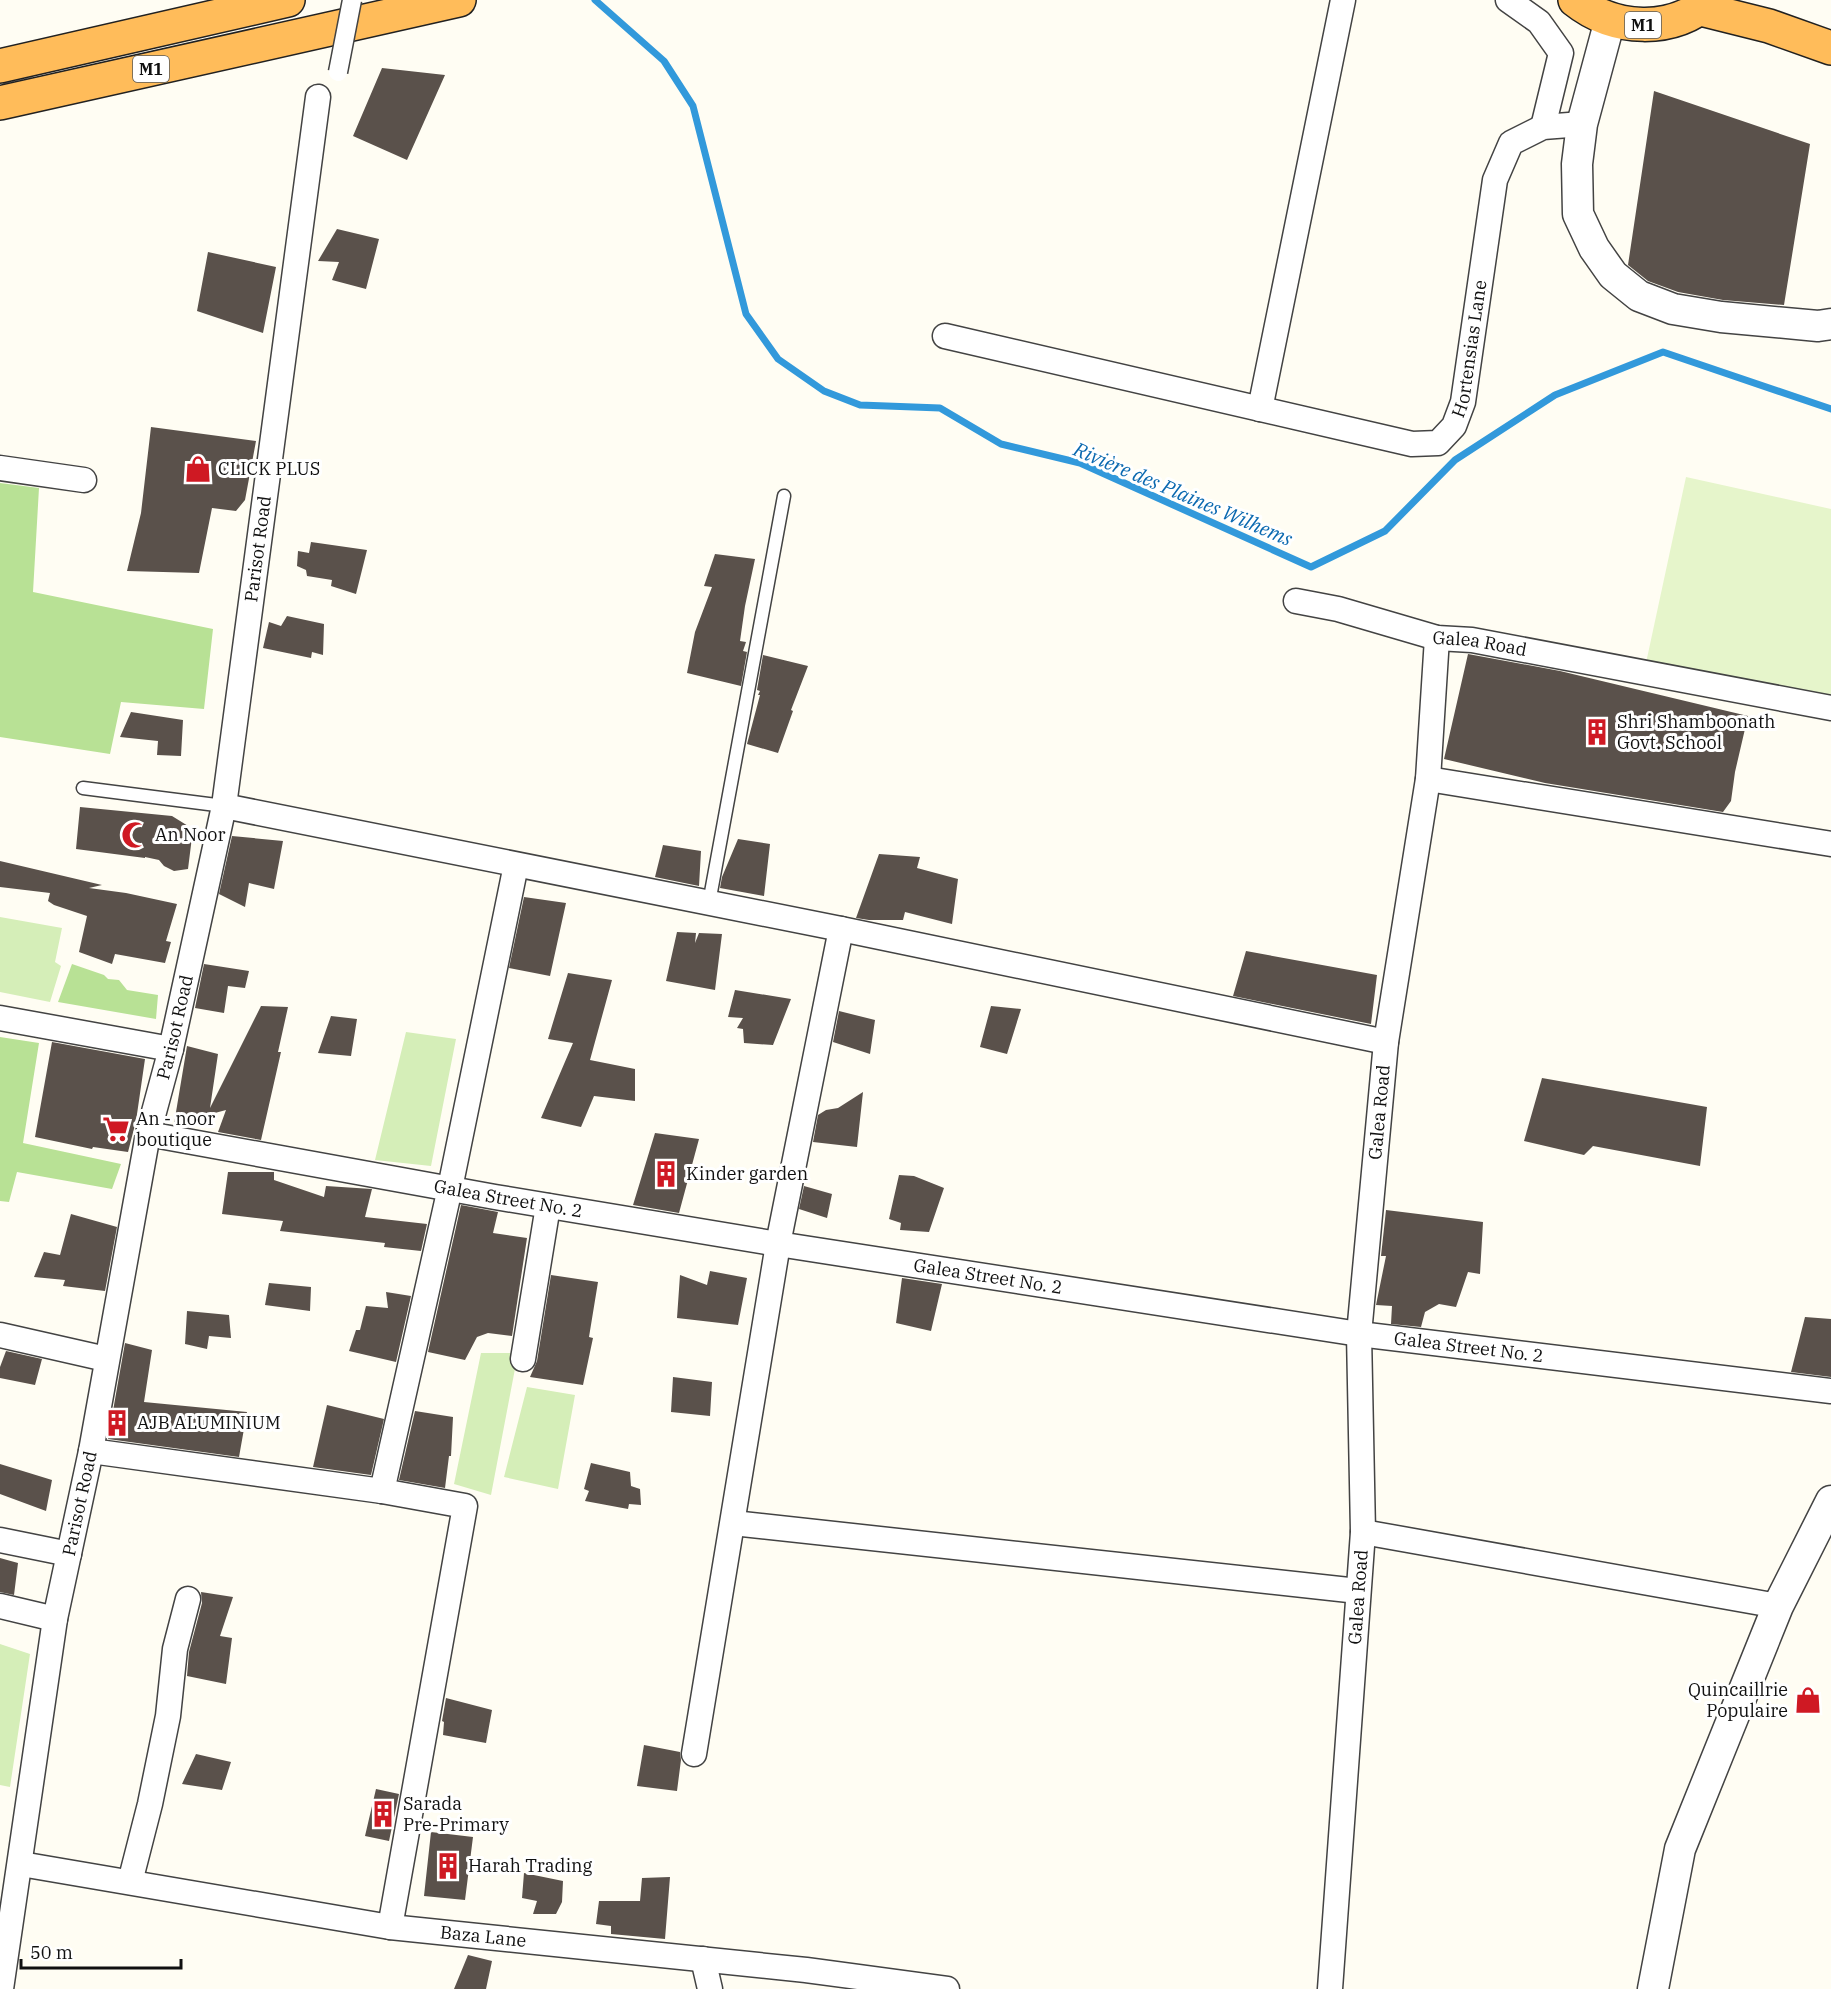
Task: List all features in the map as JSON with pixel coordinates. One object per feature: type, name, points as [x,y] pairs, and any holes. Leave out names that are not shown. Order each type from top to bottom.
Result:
[{"type":"highway","name":"M1","points":[[0,66],[288,0]]},
{"type":"highway","name":"M1","points":[[0,102],[459,0]]},
{"type":"highway","name":"M1","points":[[1575,0],[1587,9],[1610,20],[1633,25],[1656,24],[1679,19],[1705,4],[1831,48]]},
{"type":"street","points":[[338,72],[352,0]]},
{"type":"street","points":[[1260,409],[1343,0]]},
{"type":"street","points":[[1508,0],[1539,22],[1561,53],[1543,127]]},
{"type":"street","points":[[1610,20],[1582,124],[1577,164],[1578,214],[1594,248],[1613,275],[1639,296],[1673,309],[1721,317],[1818,326],[1831,324]]},
{"type":"street","name":"Parisot Road","points":[[1,1989],[55,1619],[91,1451],[148,1134],[171,1050],[224,806],[318,97]]},
{"type":"street","name":"Hortensias Lane","points":[[945,336],[1412,444],[1438,443],[1454,426],[1463,402],[1495,180],[1511,143],[1543,127],[1582,124]]},
{"type":"street","points":[[0,468],[84,480]]},
{"type":"street","points":[[1296,601],[1338,609],[1437,638]]},
{"type":"street","name":"Galea Road","points":[[1330,1989],[1363,1532],[1359,1334],[1386,1042],[1428,779],[1437,638],[1472,640],[1831,708]]},
{"type":"street","points":[[1428,779],[1831,844]]},
{"type":"street","points":[[224,806],[841,929],[1386,1042]]},
{"type":"street","points":[[382,1491],[450,1188],[516,864]]},
{"type":"street","points":[[694,1754],[734,1523],[778,1245],[841,929]]},
{"type":"street","points":[[0,1018],[171,1050]]},
{"type":"street","name":"Galea Street No. 2","points":[[148,1134],[778,1245],[1359,1334],[1831,1391]]},
{"type":"street","points":[[523,1359],[548,1206]]},
{"type":"street","points":[[0,1335],[106,1359]]},
{"type":"street","points":[[91,1451],[382,1491],[465,1506],[390,1927]]},
{"type":"street","points":[[1653,1989],[1680,1849],[1778,1606],[1825,1529],[1831,1501]]},
{"type":"street","points":[[734,1523],[1358,1592]]},
{"type":"street","points":[[1363,1532],[1778,1606]]},
{"type":"street","points":[[0,1540],[69,1554]]},
{"type":"street","points":[[130,1882],[150,1804],[163,1738],[176,1649],[188,1599]]},
{"type":"street","points":[[0,1606],[55,1619]]},
{"type":"street","name":"Baza Lane","points":[[21,1864],[390,1927],[703,1959],[806,1976],[947,1989]]},
{"type":"street","points":[[703,1959],[710,1989]]},
{"type":"lane","points":[[709,903],[784,496]]},
{"type":"lane","points":[[83,788],[224,806]]},
{"type":"green space","points":[[1686,477],[1831,509],[1831,702],[1646,663]]},
{"type":"green space","points":[[0,483],[39,488],[33,592],[213,629],[204,709],[121,702],[110,754],[0,737]]},
{"type":"green space","points":[[0,917],[62,928],[55,962],[61,966],[50,1002],[0,992]]},
{"type":"green space","points":[[72,964],[104,975],[108,979],[119,980],[127,990],[158,995],[156,1019],[58,1002]]},
{"type":"green space","points":[[406,1032],[456,1039],[431,1166],[375,1160]]},
{"type":"green space","points":[[0,1037],[39,1043],[23,1143],[121,1164],[112,1189],[17,1172],[9,1202],[0,1201]]},
{"type":"green space","points":[[481,1353],[518,1353],[491,1495],[454,1484]]},
{"type":"green space","points":[[527,1387],[575,1395],[558,1489],[504,1477]]},
{"type":"green space","points":[[0,1644],[30,1654],[10,1787],[0,1785]]},
{"type":"building","points":[[382,68],[445,75],[407,160],[353,136]]},
{"type":"building","points":[[1654,91],[1810,144],[1784,305],[1723,300],[1678,292],[1648,281],[1628,265]]},
{"type":"building","points":[[337,229],[379,239],[366,289],[332,280],[339,262],[318,261]]},
{"type":"building","points":[[208,252],[276,267],[263,333],[197,311]]},
{"type":"building","points":[[151,427],[256,441],[245,500],[236,511],[212,508],[199,573],[127,571],[141,513]]},
{"type":"building","points":[[311,542],[367,550],[356,594],[331,586],[332,580],[307,576],[306,570],[297,566],[298,551],[309,553]]},
{"type":"building","points":[[715,554],[755,559],[740,641],[746,642],[743,651],[747,652],[741,686],[687,673],[695,632],[712,587],[704,586]]},
{"type":"building","points":[[287,616],[324,624],[323,655],[312,652],[311,658],[263,648],[269,622],[281,626]]},
{"type":"building","name":"Shri Shamboonath Govt. School","points":[[1468,654],[1560,671],[1748,716],[1731,801],[1723,812],[1545,783],[1444,759]]},
{"type":"building","points":[[763,655],[808,666],[778,753],[747,744],[760,695],[758,695],[760,691],[757,690]]},
{"type":"building","points":[[131,712],[183,720],[181,756],[157,755],[158,741],[120,737]]},
{"type":"building","name":"An Noor","points":[[80,807],[172,816],[193,829],[188,869],[174,871],[164,866],[159,860],[76,849]]},
{"type":"building","points":[[232,836],[283,841],[274,889],[249,883],[245,907],[219,894]]},
{"type":"building","points":[[738,839],[770,844],[764,896],[720,888],[722,877]]},
{"type":"building","points":[[663,845],[701,851],[699,886],[655,877]]},
{"type":"building","points":[[879,854],[920,857],[917,868],[958,879],[952,924],[905,912],[903,920],[856,918]]},
{"type":"building","points":[[0,861],[102,885],[89,888],[177,904],[166,941],[171,942],[165,963],[115,954],[112,964],[79,952],[87,916],[54,905],[48,901],[50,893],[0,887]]},
{"type":"building","points":[[524,897],[566,903],[550,976],[509,968]]},
{"type":"building","points":[[677,932],[696,933],[695,943],[699,933],[722,934],[715,990],[666,981]]},
{"type":"building","points":[[1246,951],[1377,975],[1371,1024],[1233,996]]},
{"type":"building","points":[[204,964],[249,971],[245,988],[228,986],[224,1013],[195,1008]]},
{"type":"building","points":[[568,973],[612,980],[590,1060],[635,1069],[635,1101],[594,1096],[581,1127],[541,1118],[573,1043],[548,1039]]},
{"type":"building","points":[[735,990],[791,999],[773,1045],[744,1043],[743,1029],[737,1028],[743,1018],[728,1017]]},
{"type":"building","points":[[261,1006],[288,1007],[278,1052],[281,1052],[261,1140],[218,1132],[226,1110],[174,1124],[187,1046],[218,1054],[210,1108]]},
{"type":"building","points":[[991,1006],[1021,1009],[1007,1054],[980,1047]]},
{"type":"building","points":[[839,1011],[875,1020],[870,1054],[833,1042]]},
{"type":"building","points":[[331,1016],[357,1019],[351,1056],[318,1053]]},
{"type":"building","points":[[52,1042],[145,1059],[136,1121],[128,1152],[93,1147],[92,1149],[35,1137]]},
{"type":"building","points":[[1542,1078],[1707,1107],[1700,1166],[1593,1146],[1584,1155],[1524,1141]]},
{"type":"building","points":[[863,1092],[857,1147],[813,1142],[818,1115],[826,1110],[838,1108]]},
{"type":"building","name":"Kinder garden","points":[[655,1133],[699,1139],[679,1213],[633,1205]]},
{"type":"building","points":[[228,1172],[274,1172],[274,1180],[324,1197],[326,1186],[372,1189],[365,1217],[427,1224],[421,1251],[384,1247],[385,1243],[280,1231],[283,1221],[222,1214]]},
{"type":"building","points":[[899,1175],[914,1176],[944,1188],[929,1232],[900,1230],[901,1223],[889,1219]]},
{"type":"building","points":[[804,1186],[832,1194],[827,1218],[799,1209]]},
{"type":"building","points":[[461,1205],[498,1212],[493,1233],[527,1238],[512,1336],[488,1333],[477,1337],[465,1360],[428,1352]]},
{"type":"building","points":[[1386,1210],[1483,1222],[1480,1274],[1468,1272],[1456,1307],[1439,1304],[1425,1312],[1421,1327],[1391,1324],[1392,1306],[1376,1305],[1386,1256],[1381,1256]]},
{"type":"building","points":[[71,1214],[117,1227],[105,1291],[63,1286],[65,1280],[34,1277],[44,1252],[60,1255]]},
{"type":"building","points":[[710,1271],[747,1278],[738,1325],[677,1318],[680,1275],[707,1285]]},
{"type":"building","points":[[551,1275],[598,1282],[589,1337],[593,1338],[583,1385],[530,1377],[537,1361]]},
{"type":"building","points":[[902,1278],[942,1284],[931,1331],[896,1323]]},
{"type":"building","points":[[269,1283],[311,1287],[310,1311],[265,1305]]},
{"type":"building","points":[[386,1292],[411,1296],[396,1362],[349,1351],[356,1330],[360,1330],[366,1306],[388,1308]]},
{"type":"building","points":[[187,1311],[229,1315],[231,1338],[209,1336],[207,1349],[185,1344]]},
{"type":"building","points":[[1805,1317],[1831,1319],[1831,1377],[1791,1372]]},
{"type":"building","points":[[125,1343],[152,1350],[144,1402],[247,1412],[239,1457],[108,1439]]},
{"type":"building","points":[[6,1351],[42,1359],[35,1385],[0,1378],[0,1367]]},
{"type":"building","points":[[673,1377],[712,1382],[710,1416],[671,1412]]},
{"type":"building","points":[[327,1405],[384,1419],[371,1475],[313,1467]]},
{"type":"building","points":[[415,1411],[453,1417],[451,1456],[449,1456],[445,1488],[399,1480]]},
{"type":"building","points":[[591,1463],[630,1472],[631,1486],[640,1489],[641,1505],[629,1504],[628,1509],[585,1501],[589,1491],[584,1489]]},
{"type":"building","points":[[0,1464],[52,1480],[46,1511],[0,1494]]},
{"type":"building","points":[[0,1558],[18,1563],[14,1595],[0,1592]]},
{"type":"building","points":[[201,1592],[233,1597],[220,1636],[232,1638],[226,1684],[187,1676],[189,1652],[202,1603]]},
{"type":"building","points":[[446,1698],[492,1710],[486,1743],[443,1735],[444,1722],[442,1721]]},
{"type":"building","points":[[644,1745],[680,1752],[677,1791],[637,1786]]},
{"type":"building","points":[[196,1754],[231,1762],[222,1790],[182,1784]]},
{"type":"building","name":"Sarada Pre-Primary","points":[[376,1789],[399,1794],[389,1841],[365,1836]]},
{"type":"building","name":"Harah Trading","points":[[431,1832],[473,1837],[465,1900],[424,1896]]},
{"type":"building","points":[[524,1873],[563,1881],[562,1902],[556,1914],[533,1914],[537,1901],[522,1898]]},
{"type":"building","points":[[670,1877],[665,1939],[611,1934],[611,1926],[596,1924],[599,1901],[640,1901],[642,1878]]},
{"type":"building","points":[[468,1955],[492,1961],[486,1989],[454,1989]]},
{"type":"waterway","name":"Rivière des Plaines Wilhems","points":[[595,0],[664,61],[693,106],[746,314],[778,359],[824,391],[860,405],[940,408],[1001,444],[1080,463],[1311,567],[1385,531],[1455,460],[1555,395],[1663,352],[1831,409]]},
{"type":"place","name":"CLICK PLUS","points":[[198,469]]},
{"type":"place","name":"Shri Shamboonath Govt. School","points":[[1597,732]]},
{"type":"place","name":"An Noor","points":[[135,835]]},
{"type":"place","name":"An - noor boutique","points":[[116,1129]]},
{"type":"place","name":"Kinder garden","points":[[666,1174]]},
{"type":"place","name":"AJB ALUMINIUM","points":[[117,1423]]},
{"type":"place","name":"Quincaillrie Populaire","points":[[1808,1700]]},
{"type":"place","name":"Sarada Pre-Primary","points":[[383,1814]]},
{"type":"place","name":"Harah Trading","points":[[448,1866]]}]
